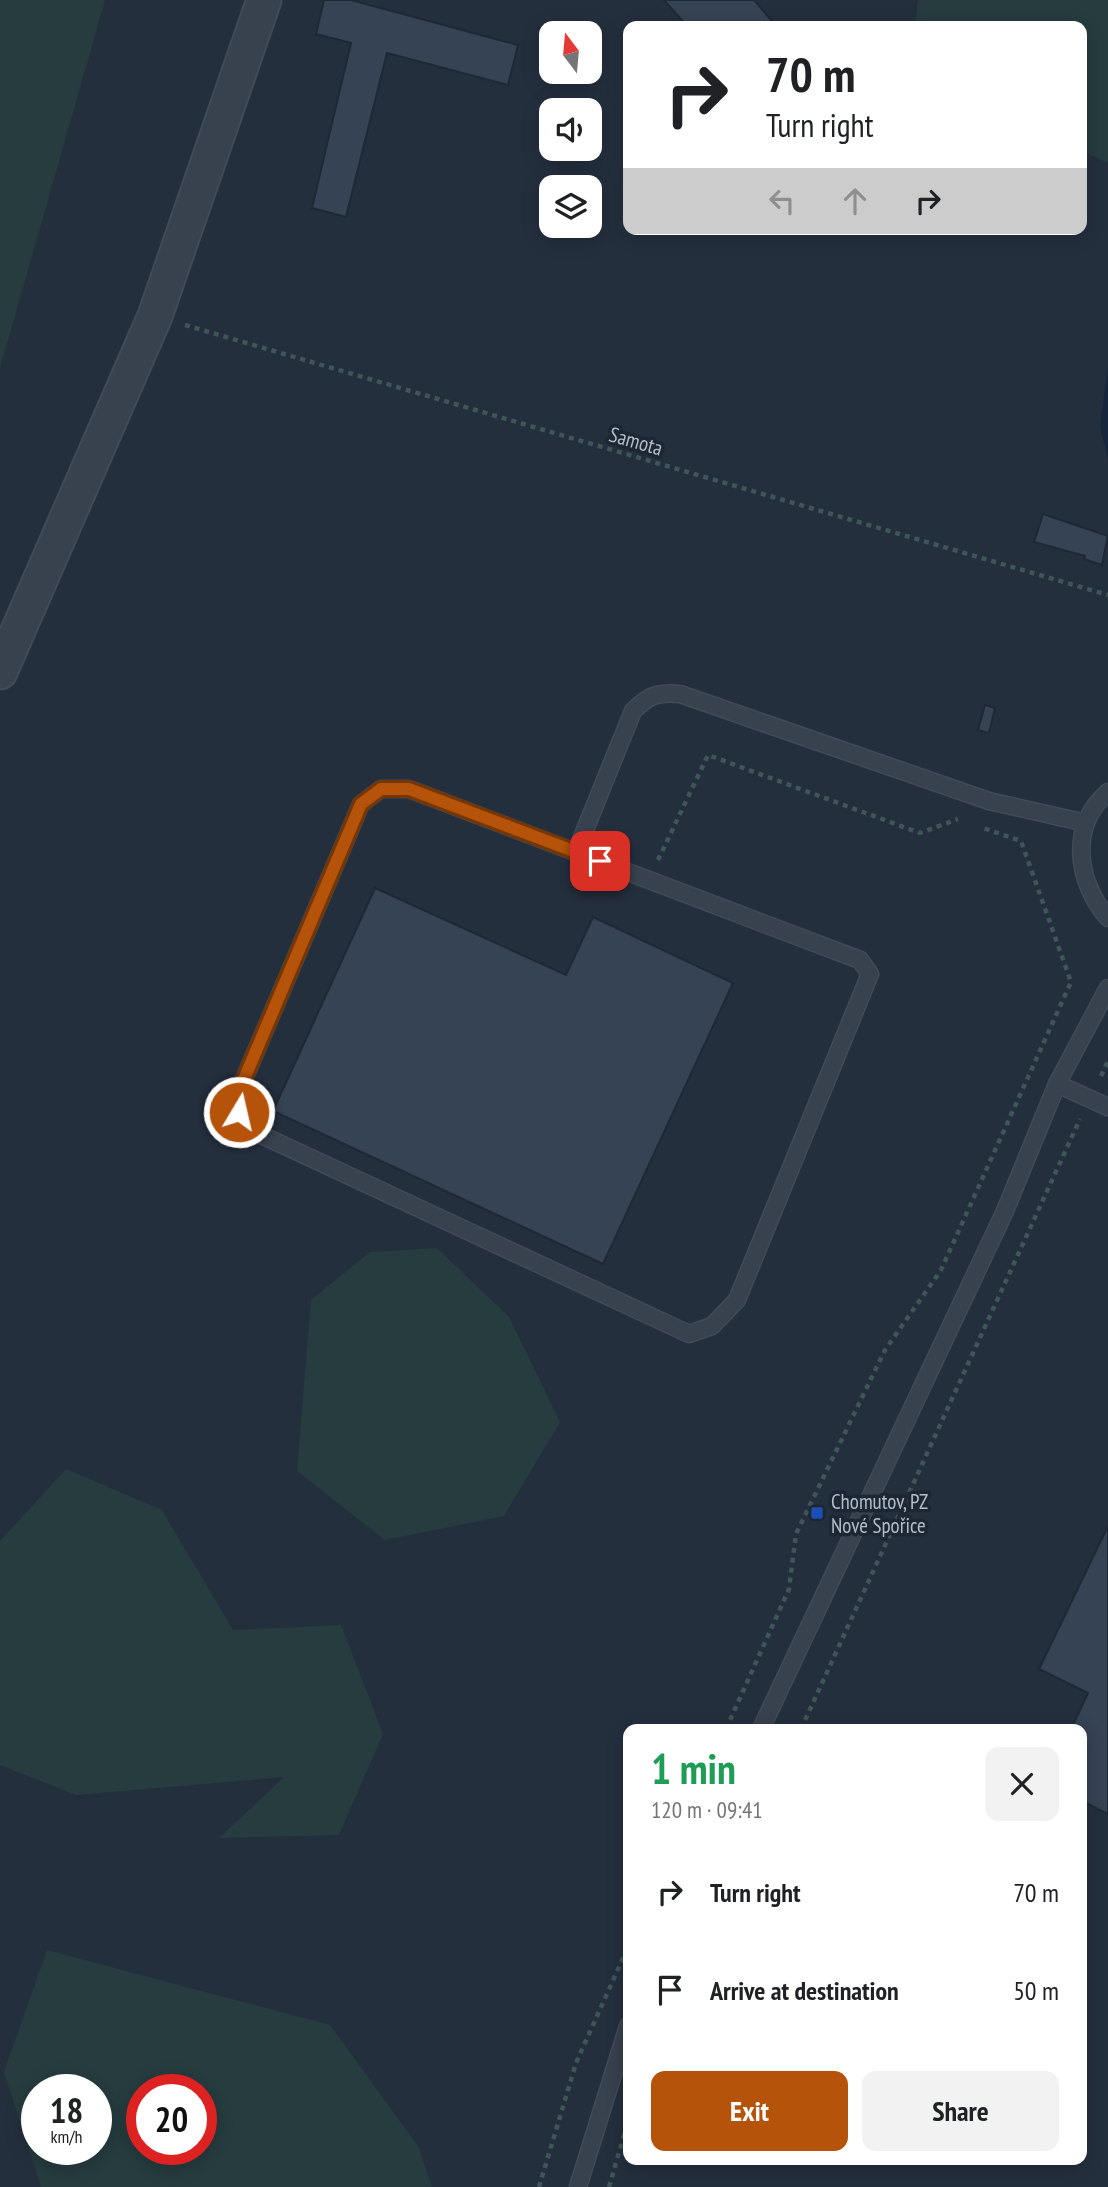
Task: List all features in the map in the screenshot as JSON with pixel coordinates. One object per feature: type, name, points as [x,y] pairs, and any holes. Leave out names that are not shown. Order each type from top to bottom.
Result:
[{"type":"street","points":[[0,672],[155,316],[264,0]]},
{"type":"lane","points":[[576,852],[633,711],[646,698],[661,692],[680,694],[989,801],[1086,823]]},
{"type":"lane","points":[[381,789],[409,789],[576,852],[860,960],[870,974],[737,1300],[712,1326],[689,1334],[255,1132],[239,1112],[239,1091],[361,804],[381,789]]},
{"type":"lane","points":[[1108,792],[1086,823],[1080,850],[1083,877],[1094,902],[1108,918]]},
{"type":"lane","points":[[763,1724],[1005,1211],[1057,1084],[1108,988]]},
{"type":"lane","points":[[1057,1084],[1108,1107]]},
{"type":"lane","points":[[578,2187],[623,2042]]},
{"type":"path","name":"Samota","points":[[155,316],[1108,595]]},
{"type":"path","points":[[648,879],[708,755],[920,833],[956,818],[969,823]]},
{"type":"path","points":[[728,1724],[789,1589],[796,1534],[885,1350],[941,1270],[1071,982],[1021,841],[982,827]]},
{"type":"path","points":[[803,1724],[1108,1061]]},
{"type":"path","points":[[539,2187],[576,2063],[623,1958]]},
{"type":"path","points":[[609,2187],[623,2138]]},
{"type":"green space","points":[[0,0],[105,0],[0,368]]},
{"type":"green space","points":[[918,0],[1108,0],[1108,163],[1087,153],[1087,21],[916,21]]},
{"type":"green space","points":[[437,1248],[509,1317],[560,1422],[504,1516],[385,1540],[297,1471],[311,1300],[370,1252]]},
{"type":"green space","points":[[66,1469],[162,1510],[233,1630],[341,1625],[383,1734],[339,1835],[219,1838],[284,1777],[76,1795],[0,1765],[0,1541]]},
{"type":"green space","points":[[47,1950],[330,2025],[418,2146],[432,2187],[41,2187],[34,2165],[112,2165],[112,2074],[21,2074],[21,2125],[4,2072]]},
{"type":"water","points":[[1108,367],[1108,459],[1100,426]]},
{"type":"building","points":[[324,0],[351,0],[518,45],[508,85],[387,53],[346,217],[312,208],[351,43],[316,34]]},
{"type":"building","points":[[664,0],[754,0],[772,21],[683,21]]},
{"type":"building","points":[[1043,514],[1108,536],[1102,565],[1084,559],[1085,556],[1034,542]]},
{"type":"building","points":[[985,705],[995,708],[989,733],[978,730]]},
{"type":"building","points":[[375,888],[566,975],[593,917],[733,983],[603,1264],[273,1111]]},
{"type":"building","points":[[1108,1526],[1108,1814],[1087,1804],[1087,1724],[1073,1724],[1088,1693],[1039,1669]]},
{"type":"place","name":"Chomutov, PZ Nové Spořice","points":[[817,1513]]},
{"type":"route","points":[[239,1112],[239,1091],[361,804],[381,789],[409,789],[600,861]]}]
